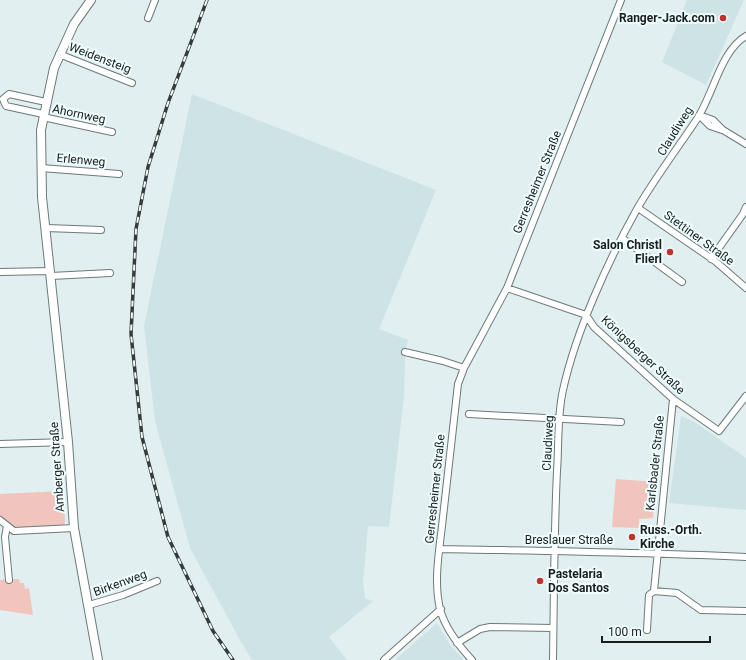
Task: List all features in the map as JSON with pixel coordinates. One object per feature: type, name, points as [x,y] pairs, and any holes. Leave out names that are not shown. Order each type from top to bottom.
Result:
[{"type":"street","name":"Amberger Straße","points":[[91,0],[74,24],[59,54],[54,68],[41,130],[41,168],[50,274],[68,442],[74,528],[98,660]]},
{"type":"street","points":[[148,18],[155,0]]},
{"type":"street","name":"Gerresheimer Straße","points":[[472,660],[457,643],[440,609],[437,590],[440,548],[458,384],[464,368],[507,288],[621,0]]},
{"type":"street","name":"Claudiweg","points":[[553,660],[554,552],[562,391],[586,315],[622,238],[638,208],[699,115],[731,48],[746,36]]},
{"type":"street","name":"Weidensteig","points":[[59,54],[132,83]]},
{"type":"street","points":[[2,99],[9,94],[46,102]]},
{"type":"street","name":"Ahornweg","points":[[2,99],[6,106],[112,132]]},
{"type":"street","points":[[699,115],[710,126],[723,130],[746,144]]},
{"type":"street","name":"Erlenweg","points":[[41,168],[119,174]]},
{"type":"street","points":[[711,259],[743,214],[746,207]]},
{"type":"street","name":"Stettiner Straße","points":[[638,208],[711,259],[746,288]]},
{"type":"street","points":[[46,228],[101,230]]},
{"type":"street","points":[[622,238],[682,282]]},
{"type":"street","points":[[0,272],[50,274],[110,273]]},
{"type":"street","name":"Königsberger Straße","points":[[507,288],[586,315],[594,327],[673,399],[719,431],[746,396]]},
{"type":"street","points":[[405,352],[444,361],[464,368]]},
{"type":"street","name":"Karlsbader Straße","points":[[647,630],[648,594],[654,591],[673,399]]},
{"type":"street","points":[[469,414],[621,422]]},
{"type":"street","points":[[0,444],[68,442]]},
{"type":"street","points":[[0,520],[14,531],[74,528]]},
{"type":"street","points":[[7,526],[5,537],[9,580]]},
{"type":"street","name":"Breslauer Straße","points":[[440,548],[554,552],[657,552],[746,558]]},
{"type":"street","name":"Birkenweg","points":[[89,606],[157,581]]},
{"type":"street","points":[[654,591],[677,593],[701,610],[746,611]]},
{"type":"street","points":[[384,660],[440,609]]},
{"type":"street","points":[[457,643],[480,629],[490,627],[553,628]]},
{"type":"shaded area","points":[[687,0],[744,0],[706,85],[662,62]]},
{"type":"shaded area","points":[[192,94],[436,190],[379,329],[408,340],[405,352],[404,396],[389,527],[368,526],[363,583],[365,598],[373,601],[329,637],[347,660],[252,660],[190,548],[155,421],[144,326]]},
{"type":"shaded area","points":[[681,416],[693,421],[746,458],[746,510],[669,503]]},
{"type":"shaded area","points":[[616,479],[656,482],[653,518],[639,519],[639,528],[612,527]]},
{"type":"shaded area","points":[[63,491],[64,526],[14,529],[0,518],[0,494]]},
{"type":"shaded area","points":[[19,579],[20,583],[24,583],[25,589],[29,588],[33,615],[0,610],[0,580]]},
{"type":"shaded area","points":[[437,623],[451,646],[464,660],[395,660]]},
{"type":"railway","points":[[207,0],[168,103],[148,167],[136,229],[131,334],[142,437],[168,537],[213,631],[233,660]]},
{"type":"place","name":"Ranger-Jack.com","points":[[723,18]]},
{"type":"place","name":"Salon Christl Flierl","points":[[670,252]]},
{"type":"place","name":"Russ.-Orth. Kirche","points":[[632,537]]},
{"type":"place","name":"Pastelaria Dos Santos","points":[[540,581]]}]
